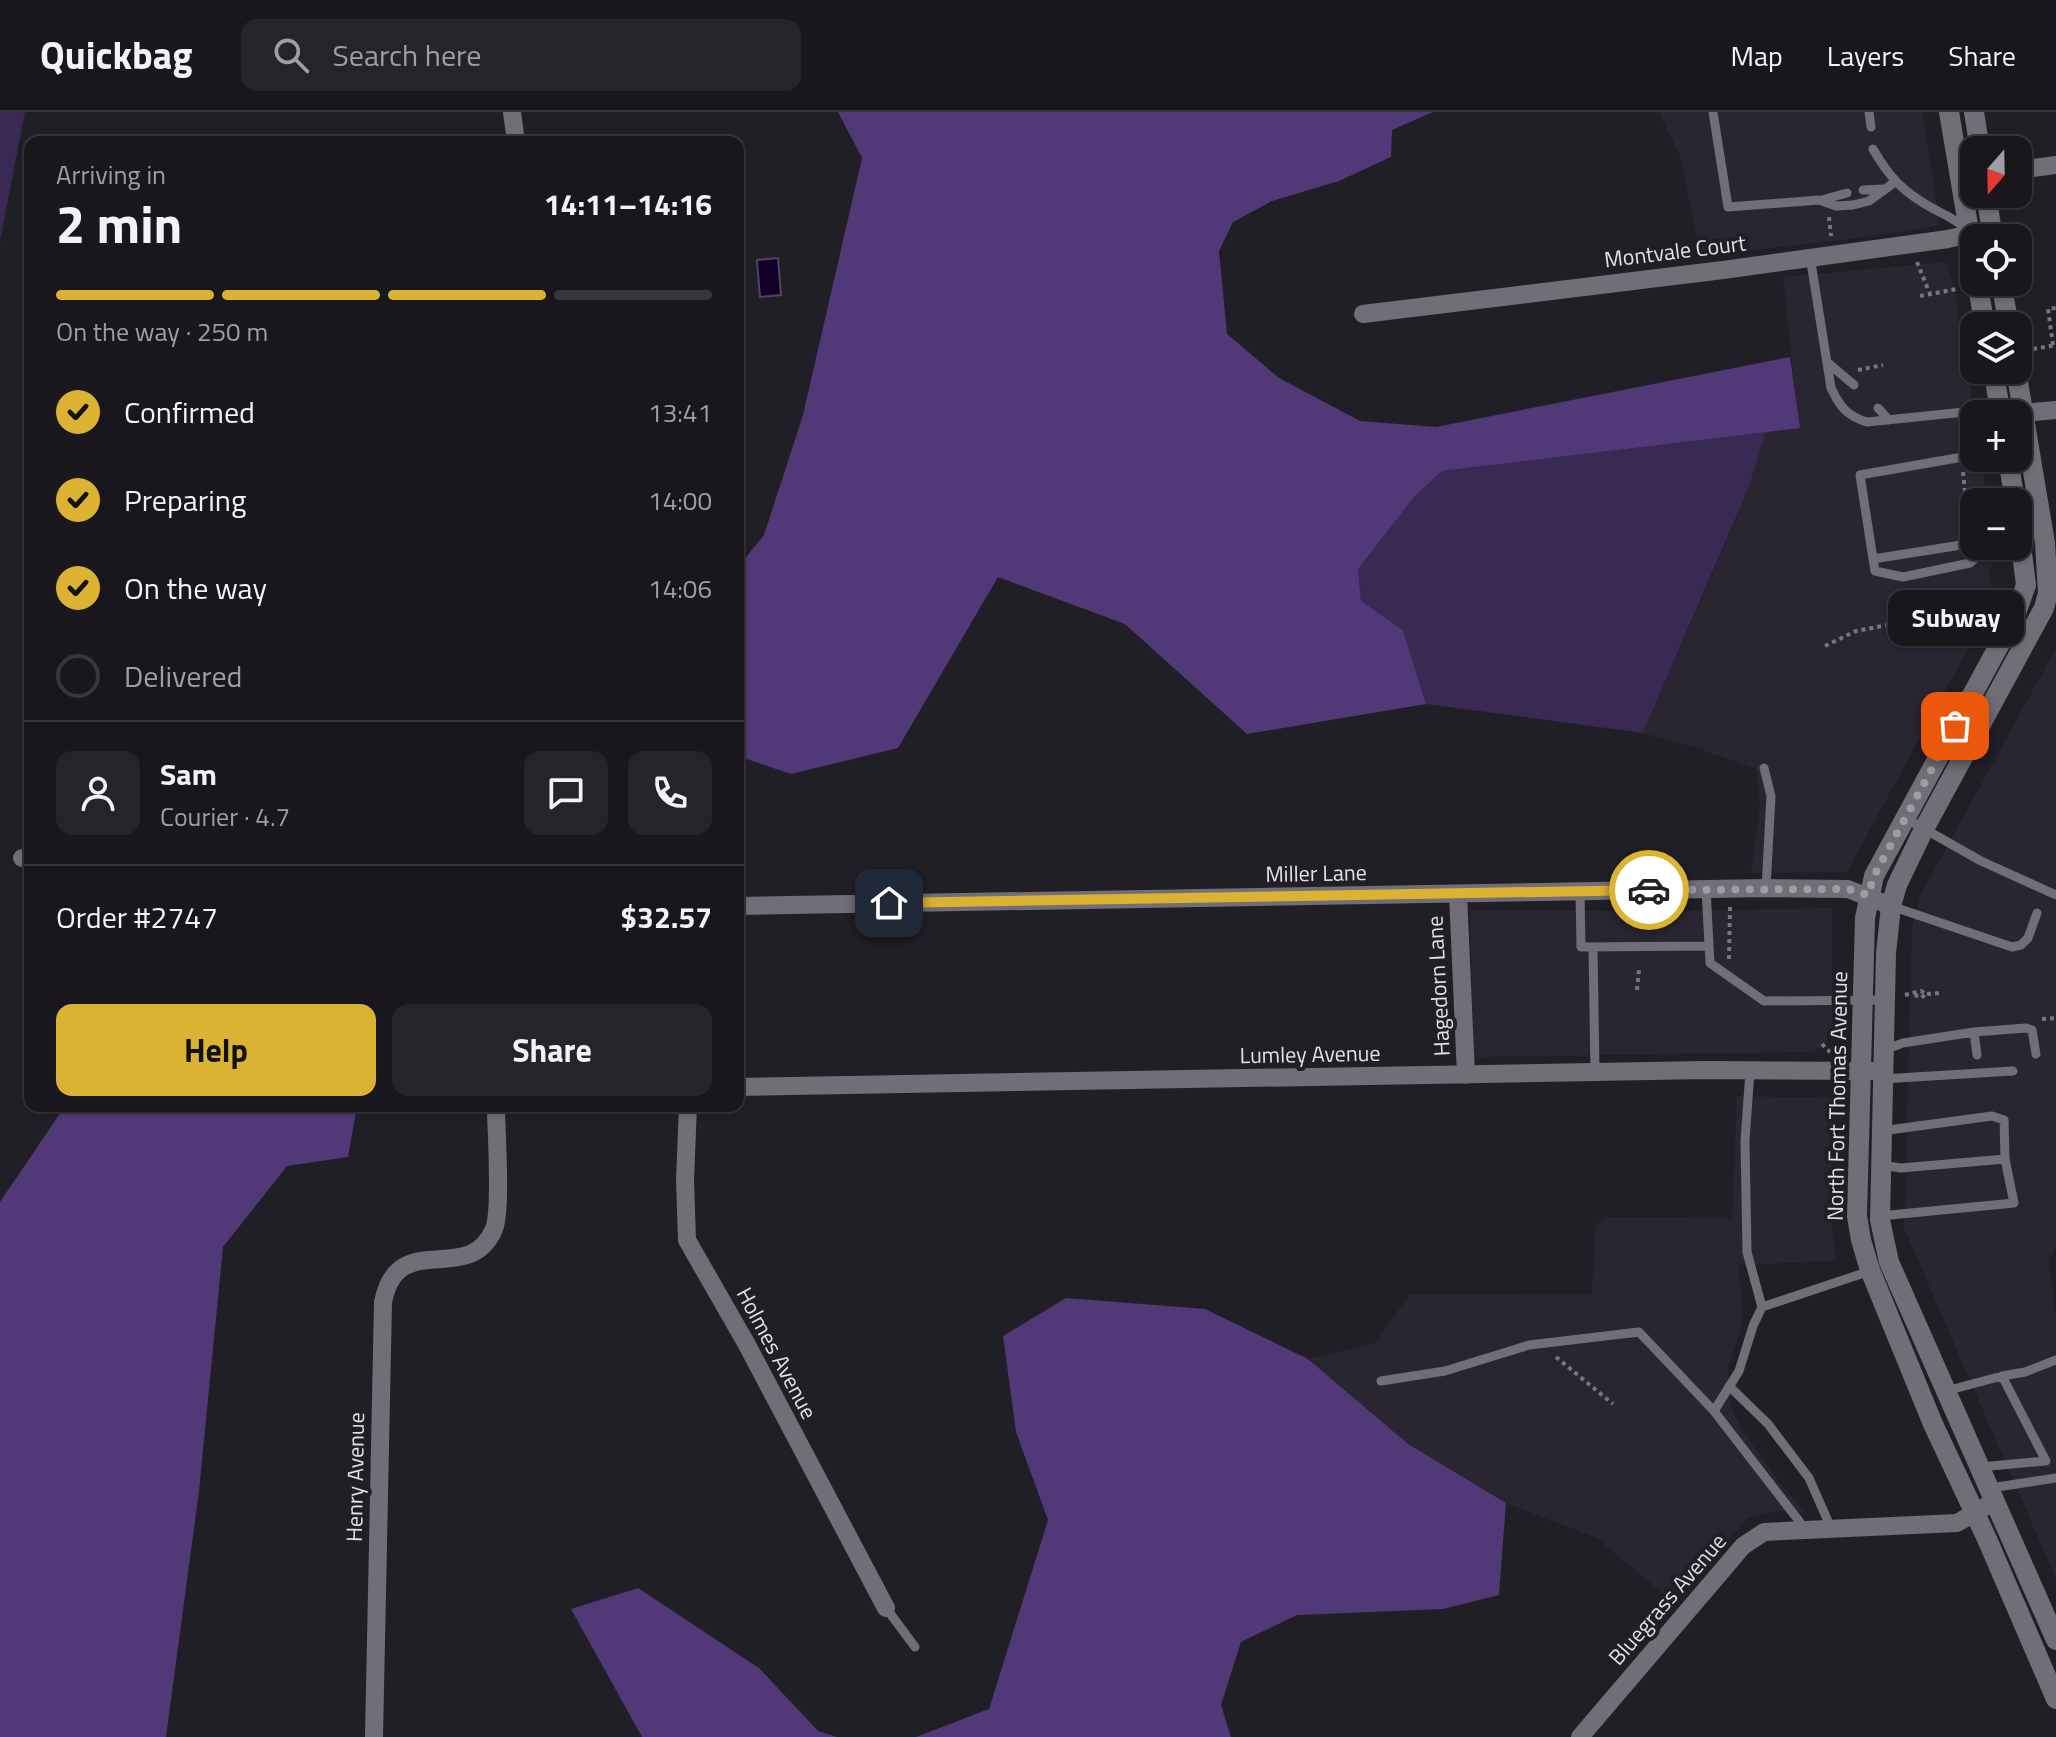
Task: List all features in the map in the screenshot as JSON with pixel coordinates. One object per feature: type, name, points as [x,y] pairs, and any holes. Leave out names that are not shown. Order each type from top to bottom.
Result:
[{"type":"main road","points":[[1949,112],[1960,151]]},
{"type":"main road","points":[[1974,112],[1978,136]]},
{"type":"main road","name":"North Fort Thomas Avenue","points":[[2029,472],[2045,543],[2048,593],[2044,608],[1924,829],[1897,885],[1891,906],[1895,998],[1882,1075],[1880,1266],[1933,1424],[2050,1670],[2056,1699]]},
{"type":"main road","name":"North Fort Thomas Avenue","points":[[2023,560],[2026,585],[2015,616],[1874,876],[1868,895],[1862,1000],[1857,1216],[1861,1240],[1880,1266],[1946,1391],[2056,1640]]},
{"type":"street","points":[[512,112],[515,136]]},
{"type":"street","points":[[2032,168],[2056,165]]},
{"type":"street","name":"Montvale Court","points":[[1363,314],[1723,270],[1960,236]]},
{"type":"street","points":[[2032,412],[2056,410]]},
{"type":"street","name":"Miller Lane","points":[[744,906],[1766,888],[1848,889],[1891,906]]},
{"type":"street","name":"Hagedorn Lane","points":[[1458,894],[1466,1075]]},
{"type":"street","name":"Lumley Avenue","points":[[744,1087],[1595,1072],[1860,1072],[1882,1075]]},
{"type":"street","name":"Henry Avenue","points":[[374,1737],[383,1302],[387,1284],[395,1272],[410,1261],[466,1257],[485,1244],[495,1226],[496,1112]]},
{"type":"street","name":"Holmes Avenue","points":[[688,1112],[687,1240],[746,1343],[886,1608]]},
{"type":"street","name":"Bluegrass Avenue","points":[[1580,1737],[1743,1546],[1764,1532],[1957,1523],[1975,1512],[1992,1494]]},
{"type":"lane","points":[[1713,112],[1728,207],[1768,202],[1822,201],[1847,193]]},
{"type":"lane","points":[[1869,112],[1871,127]]},
{"type":"lane","points":[[1873,149],[1895,182],[1960,224]]},
{"type":"lane","points":[[1822,201],[1836,206],[1869,201],[1895,182]]},
{"type":"lane","points":[[1863,190],[1885,189]]},
{"type":"lane","points":[[1810,256],[1831,388],[1840,407],[1852,418],[1867,422],[1960,413]]},
{"type":"lane","points":[[1827,362],[1854,385]]},
{"type":"lane","points":[[1878,408],[1889,420]]},
{"type":"lane","points":[[1960,458],[1860,475],[1875,571],[1903,577],[1973,560]]},
{"type":"lane","points":[[1873,559],[1960,545]]},
{"type":"lane","points":[[1764,768],[1771,796],[1766,888]]},
{"type":"lane","points":[[1905,818],[1981,861],[2053,894],[2056,880]]},
{"type":"lane","points":[[1706,889],[1710,963],[1764,1001],[1895,998]]},
{"type":"lane","points":[[1580,892],[1581,947],[1709,946]]},
{"type":"lane","points":[[1891,906],[2012,947],[2021,945],[2028,938],[2037,913]]},
{"type":"lane","points":[[1593,947],[1595,1072]]},
{"type":"lane","points":[[1884,1050],[1903,1043],[2026,1028],[2032,1030],[2036,1054]]},
{"type":"lane","points":[[1974,1032],[1977,1055]]},
{"type":"lane","points":[[1714,1411],[1739,1371],[1762,1307],[1747,1252],[1745,1141],[1750,1071]]},
{"type":"lane","points":[[1882,1075],[2013,1071]]},
{"type":"lane","points":[[1880,1216],[2014,1203],[2005,1159],[2004,1120],[1992,1116],[1881,1131]]},
{"type":"lane","points":[[1881,1165],[1901,1168],[2005,1159]]},
{"type":"lane","points":[[1762,1307],[1880,1266]]},
{"type":"lane","points":[[1381,1381],[1445,1371],[1538,1343],[1639,1332],[1714,1411],[1806,1530]]},
{"type":"lane","points":[[1946,1391],[2025,1372],[2056,1360]]},
{"type":"lane","points":[[1980,1467],[2051,1461],[2002,1376]]},
{"type":"lane","points":[[1729,1386],[1768,1424],[1809,1478],[1831,1529]]},
{"type":"lane","points":[[1992,1494],[2056,1478]]},
{"type":"lane","points":[[886,1608],[915,1647]]},
{"type":"path","points":[[1822,201],[1833,245]]},
{"type":"path","points":[[1916,260],[1930,294]]},
{"type":"path","points":[[1920,296],[1957,289]]},
{"type":"path","points":[[2033,349],[2054,345],[2048,309],[2056,308]]},
{"type":"path","points":[[1840,373],[1883,365]]},
{"type":"path","points":[[1825,646],[1856,631],[2001,603]]},
{"type":"path","points":[[1730,905],[1730,965]]},
{"type":"path","points":[[1637,990],[1639,970]]},
{"type":"path","points":[[1895,998],[1915,995],[1919,991],[1940,993]]},
{"type":"path","points":[[1538,1343],[1613,1404]]},
{"type":"shaded area","points":[[0,112],[25,112],[0,241]]},
{"type":"shaded area","points":[[838,112],[1433,112],[1392,130],[1391,157],[1339,181],[1272,201],[1233,222],[1219,251],[1227,334],[1279,378],[1360,421],[1436,427],[1790,357],[1800,428],[1442,471],[1414,497],[1358,569],[1361,601],[1403,630],[1426,704],[1247,734],[1125,624],[998,577],[898,748],[791,774],[744,758],[744,560],[764,535],[803,415],[862,158]]},
{"type":"shaded area","points":[[1659,112],[1922,112],[1940,225],[1875,236],[1701,256],[1680,156]]},
{"type":"shaded area","points":[[778,258],[781,295],[760,297],[757,260]]},
{"type":"shaded area","points":[[1946,262],[1960,327],[1960,384],[1969,384],[1972,400],[1960,400],[1960,472],[1983,472],[1985,488],[1960,488],[1960,560],[1995,561],[1988,570],[1995,599],[1847,872],[1751,873],[1760,805],[1756,769],[1698,748],[1643,733],[1749,487],[1766,432],[1799,428],[1783,277]]},
{"type":"shaded area","points":[[1766,432],[1749,487],[1643,733],[1426,704],[1403,630],[1361,601],[1358,568],[1414,497],[1442,471]]},
{"type":"shaded area","points":[[2056,648],[2056,1245],[2049,1261],[2056,1317],[2056,1579],[1904,1228],[1912,928],[1920,896]]},
{"type":"shaded area","points":[[1832,908],[1832,1030],[1823,1046],[1813,1052],[1474,1057],[1470,911]]},
{"type":"shaded area","points":[[1737,1096],[1832,1098],[1831,1218],[1836,1261],[1738,1265],[1743,1311],[1740,1332],[1728,1367],[1732,1410],[1741,1428],[1781,1485],[1806,1512],[1775,1511],[1747,1519],[1673,1602],[1597,1538],[1506,1503],[1408,1444],[1308,1359],[1376,1343],[1409,1295],[1592,1294],[1595,1227],[1604,1217],[1732,1218]]},
{"type":"shaded area","points":[[61,1112],[356,1112],[348,1157],[287,1166],[223,1247],[199,1491],[166,1737],[0,1737],[0,1202]]},
{"type":"shaded area","points":[[1066,1298],[1205,1309],[1308,1359],[1408,1444],[1506,1503],[1499,1595],[1443,1609],[1297,1615],[1241,1642],[1221,1705],[1231,1737],[916,1737],[989,1709],[1048,1520],[1016,1432],[1003,1336]]},
{"type":"shaded area","points":[[638,1588],[759,1668],[818,1731],[837,1737],[642,1737],[571,1609]]},
{"type":"way so far","points":[[1649,890],[1848,889],[1868,895],[1874,876],[1955,726]]},
{"type":"place","name":"Subway","points":[[1955,726]]},
{"type":"route","points":[[889,903],[1649,890]]}]
